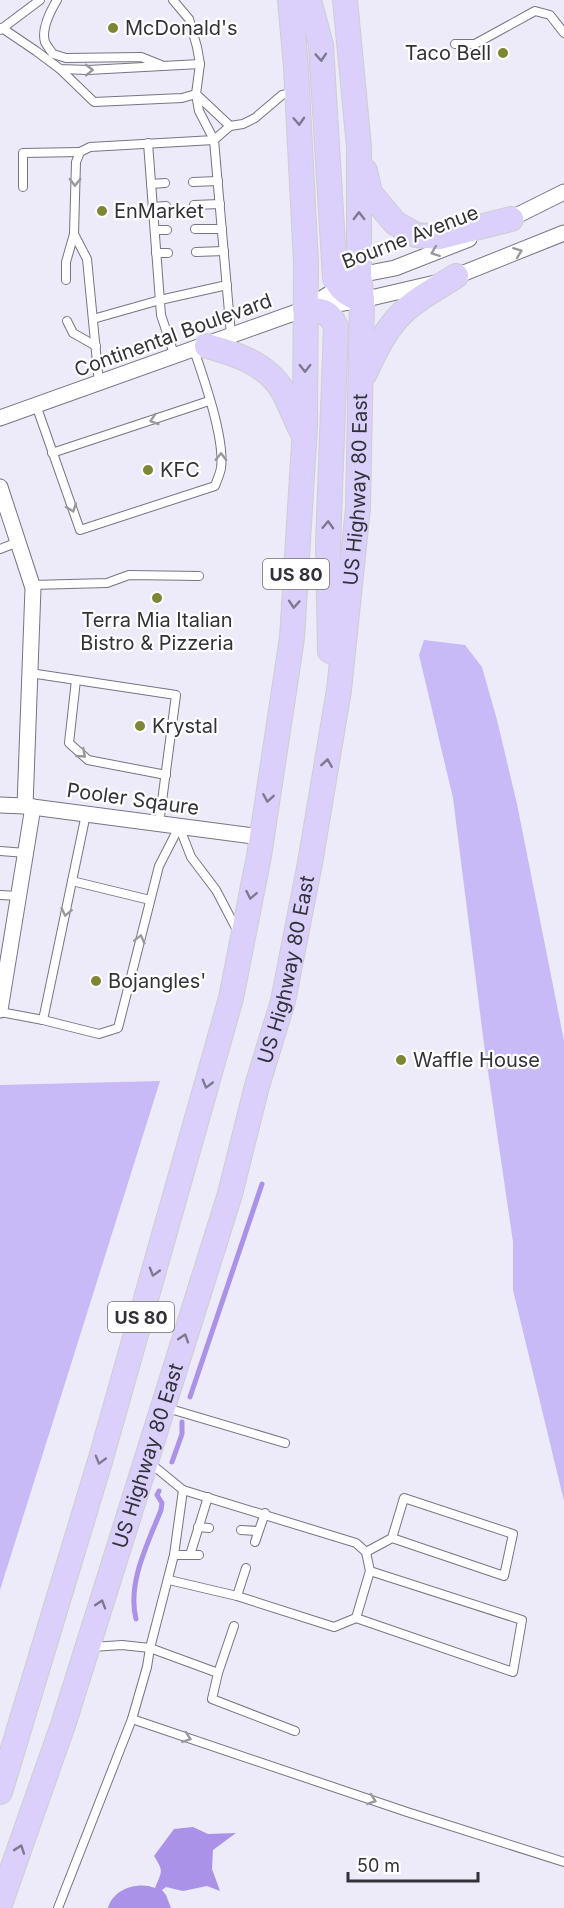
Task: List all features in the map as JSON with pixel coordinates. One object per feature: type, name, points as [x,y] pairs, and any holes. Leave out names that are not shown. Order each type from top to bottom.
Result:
[{"type":"main road","name":"US 80","points":[[0,1792],[101,1458],[231,998],[261,837],[292,638],[305,438],[306,263],[298,90],[290,0]]},
{"type":"main road","points":[[309,0],[321,45],[335,278],[349,281]]},
{"type":"main road","name":"US Highway 80 East","points":[[0,1904],[64,1722],[230,1194],[257,1086],[283,1001],[310,863],[339,690],[358,508],[362,300],[349,281],[359,147],[345,0]]},
{"type":"main road","points":[[359,147],[370,193],[395,223],[416,235],[439,237],[511,219]]},
{"type":"main road","points":[[360,383],[376,348],[392,325],[408,308],[456,276]]},
{"type":"main road","points":[[305,309],[324,312],[332,316],[336,327],[328,545],[332,730]]},
{"type":"main road","points":[[200,348],[242,356],[264,369],[282,389],[305,438]]},
{"type":"street","name":"Bourne Avenue","points":[[305,309],[349,281],[395,268],[464,241],[564,192]]},
{"type":"street","points":[[362,300],[444,281],[564,233]]},
{"type":"street","name":"Continental Boulevard","points":[[0,418],[305,309],[362,300]]},
{"type":"street","points":[[0,487],[32,585],[29,807],[26,853],[19,896],[5,946],[1,1003]]},
{"type":"street","name":"Pooler Sqaure","points":[[0,805],[261,837]]},
{"type":"lane","points":[[40,0],[1,29],[60,69],[94,102],[182,98],[196,94]]},
{"type":"lane","points":[[57,0],[45,31],[45,41],[53,54],[66,58],[141,57],[164,66]]},
{"type":"lane","points":[[173,0],[189,19],[200,64],[196,94],[199,111],[214,140],[231,337]]},
{"type":"lane","points":[[454,44],[475,44],[535,11],[550,15],[564,33]]},
{"type":"lane","points":[[60,69],[88,70],[200,64]]},
{"type":"lane","points":[[23,187],[23,153],[80,152],[90,147],[214,140],[230,126],[243,124],[255,118],[282,95],[298,90]]},
{"type":"lane","points":[[196,94],[230,126]]},
{"type":"lane","points":[[148,144],[161,315],[175,357]]},
{"type":"lane","points":[[66,280],[66,262],[74,234],[76,162],[80,152]]},
{"type":"lane","points":[[193,182],[218,181]]},
{"type":"lane","points":[[151,184],[165,183]]},
{"type":"lane","points":[[194,205],[220,204]]},
{"type":"lane","points":[[153,207],[166,206]]},
{"type":"lane","points":[[195,229],[222,229]]},
{"type":"lane","points":[[155,230],[167,230]]},
{"type":"lane","points":[[74,234],[87,259],[99,383]]},
{"type":"lane","points":[[196,252],[224,251]]},
{"type":"lane","points":[[156,253],[168,253]]},
{"type":"lane","points":[[93,319],[160,300],[227,285]]},
{"type":"lane","points":[[67,321],[73,333],[96,346]]},
{"type":"lane","points":[[36,405],[80,530],[215,486],[221,470],[221,447],[203,375],[200,348]]},
{"type":"lane","points":[[52,453],[209,401]]},
{"type":"lane","points":[[0,549],[19,542]]},
{"type":"lane","points":[[32,585],[107,583],[129,575],[199,576]]},
{"type":"lane","points":[[30,673],[176,695],[159,824]]},
{"type":"lane","points":[[76,680],[69,743],[88,760],[166,775]]},
{"type":"lane","points":[[43,1020],[86,814]]},
{"type":"lane","points":[[1,1003],[43,1020],[99,1034],[118,1028],[159,866],[179,826]]},
{"type":"lane","points":[[179,826],[191,857],[216,890],[242,940]]},
{"type":"lane","points":[[0,851],[26,853]]},
{"type":"lane","points":[[72,881],[150,900]]},
{"type":"lane","points":[[0,895],[19,896]]},
{"type":"lane","points":[[163,1406],[285,1443]]},
{"type":"lane","points":[[146,1460],[183,1490],[265,1513],[356,1543],[366,1552],[370,1571],[356,1618]]},
{"type":"lane","points":[[57,1908],[132,1719],[169,1580],[183,1490]]},
{"type":"lane","points":[[190,1555],[208,1497]]},
{"type":"lane","points":[[366,1552],[392,1538],[404,1498],[513,1534],[504,1576],[392,1538]]},
{"type":"lane","points":[[255,1542],[265,1513]]},
{"type":"lane","points":[[198,1527],[209,1528]]},
{"type":"lane","points":[[241,1530],[258,1531]]},
{"type":"lane","points":[[174,1555],[199,1555]]},
{"type":"lane","points":[[237,1596],[246,1568]]},
{"type":"lane","points":[[169,1580],[237,1596],[334,1628],[356,1618],[513,1672],[522,1620],[370,1571]]},
{"type":"lane","points":[[234,1626],[212,1699],[295,1731]]},
{"type":"lane","points":[[87,1648],[122,1646],[150,1648],[218,1673]]},
{"type":"lane","points":[[132,1719],[407,1812],[564,1862]]},
{"type":"shaded area","points":[[424,640],[465,645],[482,667],[517,804],[564,1041],[564,1501],[513,1290],[513,1242],[484,1044],[453,798],[419,655]]},
{"type":"shaded area","points":[[160,1081],[0,1590],[0,1085]]},
{"type":"shaded area","points":[[193,1827],[208,1834],[236,1833],[213,1850],[212,1869],[220,1891],[207,1886],[183,1891],[166,1887],[162,1890],[171,1908],[108,1908],[115,1896],[127,1888],[148,1886],[155,1888],[161,1872],[154,1856],[174,1829]]},
{"type":"waterway","points":[[190,1397],[262,1184]]},
{"type":"waterway","points":[[172,1462],[182,1434],[182,1422]]},
{"type":"waterway","points":[[136,1619],[134,1591],[140,1563],[161,1510],[162,1503],[157,1495],[159,1491]]},
{"type":"place","name":"McDonald's","points":[[113,28]]},
{"type":"place","name":"Taco Bell","points":[[503,53]]},
{"type":"place","name":"EnMarket","points":[[102,211]]},
{"type":"place","name":"KFC","points":[[148,470]]},
{"type":"place","name":"Terra Mia Italian Bistro & Pizzeria","points":[[157,598]]},
{"type":"place","name":"Krystal","points":[[140,726]]},
{"type":"place","name":"Bojangles'","points":[[96,981]]},
{"type":"place","name":"Waffle House","points":[[401,1060]]}]
